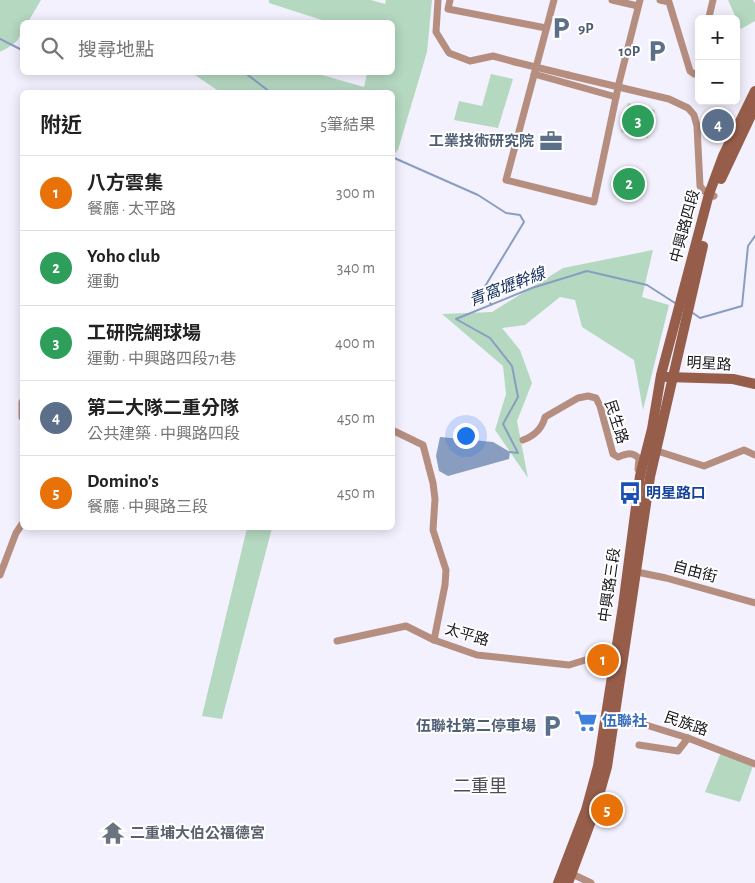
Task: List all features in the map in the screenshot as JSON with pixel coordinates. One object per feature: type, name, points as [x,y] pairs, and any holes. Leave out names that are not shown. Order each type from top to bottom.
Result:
[{"type":"main road","name":"中興路四段","points":[[661,376],[723,156],[755,91]]},
{"type":"main road","name":"中興路四段","points":[[673,378],[711,195],[755,108]]},
{"type":"main road","name":"明星路","points":[[661,376],[733,380],[755,384]]},
{"type":"main road","name":"中興路三段","points":[[651,450],[652,429],[661,376]]},
{"type":"main road","name":"中興路三段","points":[[558,883],[568,875],[597,804],[607,767],[610,721],[618,659],[645,477],[651,450],[673,378]]},
{"type":"street","points":[[438,0],[436,32],[449,53],[470,61],[493,56],[669,99],[688,108],[694,115],[697,126],[700,186],[711,195]]},
{"type":"street","points":[[450,0],[448,9],[546,28]]},
{"type":"street","points":[[554,0],[506,180],[594,202],[618,88],[639,3],[612,0]]},
{"type":"street","points":[[660,0],[669,2],[690,71],[695,74]]},
{"type":"street","points":[[710,15],[714,0]]},
{"type":"street","points":[[534,74],[616,97]]},
{"type":"street","name":"民生路","points":[[523,440],[533,436],[544,423],[545,417],[578,398],[588,396],[596,398],[600,406],[613,454],[618,457],[630,453],[636,455],[639,458],[638,472],[645,477]]},
{"type":"street","points":[[395,431],[423,445],[433,483],[435,499],[433,530],[446,570],[445,585],[434,640]]},
{"type":"street","points":[[651,450],[704,466],[744,450],[755,454]]},
{"type":"street","points":[[0,575],[20,527]]},
{"type":"street","name":"自由街","points":[[632,571],[666,578],[755,602]]},
{"type":"street","name":"太平路","points":[[337,641],[406,626],[434,640],[477,655],[569,665],[592,658],[618,659]]},
{"type":"street","name":"民族路","points":[[610,721],[646,725],[688,738],[755,764]]},
{"type":"street","points":[[639,744],[678,751],[688,738]]},
{"type":"street","points":[[568,875],[591,883]]},
{"type":"green space","points":[[0,0],[41,0],[29,20],[20,20],[20,36],[17,41],[0,52]]},
{"type":"green space","points":[[269,0],[371,0],[385,4],[386,0],[432,0],[427,52],[398,150],[395,153],[395,90],[217,90],[195,75],[322,75],[364,87],[367,75],[395,75],[395,20],[322,20],[269,3]]},
{"type":"green space","points":[[728,0],[753,0],[755,3],[755,21],[741,29],[740,15],[735,15]]},
{"type":"green space","points":[[491,74],[513,79],[498,128],[454,120],[459,101],[482,106]]},
{"type":"green space","points":[[628,103],[655,110],[648,138],[621,132]]},
{"type":"green space","points":[[653,250],[642,297],[669,305],[643,410],[634,360],[582,327],[575,300],[560,297],[525,325],[502,328],[520,350],[532,383],[517,421],[528,478],[495,430],[506,394],[503,366],[442,314],[492,312],[563,268]]},
{"type":"green space","points":[[247,530],[271,530],[222,719],[202,716]]},
{"type":"green space","points":[[722,750],[754,763],[740,802],[705,792]]},
{"type":"water","points":[[440,437],[493,442],[510,452],[509,459],[448,476],[439,471],[436,456]]},
{"type":"waterway","points":[[0,39],[20,49]]},
{"type":"waterway","points":[[248,75],[267,90]]},
{"type":"waterway","points":[[395,158],[478,195],[506,213],[520,215],[524,222],[484,288],[491,305]]},
{"type":"waterway","name":"青窩壢幹線","points":[[693,313],[700,318],[742,306],[748,246],[755,236]]},
{"type":"waterway","name":"青窩壢幹線","points":[[510,452],[518,453],[503,424],[518,397],[512,366],[490,338],[456,319],[532,288],[587,271],[647,285],[675,303]]},
{"type":"place","name":"9P","points":[[561,28]]},
{"type":"place","name":"10P","points":[[657,51]]},
{"type":"place","name":"工研院網球場","points":[[638,121]]},
{"type":"place","name":"第二大隊二重分隊","points":[[718,125]]},
{"type":"place","name":"工業技術研究院","points":[[551,141]]},
{"type":"place","name":"Yoho club","points":[[629,184]]},
{"type":"place","name":"明星路口","points":[[630,493]]},
{"type":"place","name":"八方雲集","points":[[603,660]]},
{"type":"place","name":"伍聯社","points":[[586,721]]},
{"type":"place","name":"伍聯社第二停車場","points":[[552,726]]},
{"type":"place","name":"Domino's","points":[[607,810]]},
{"type":"place","name":"二重埔大伯公福德宮","points":[[113,833]]},
{"type":"district","name":"二重里","points":[[480,787]]}]
